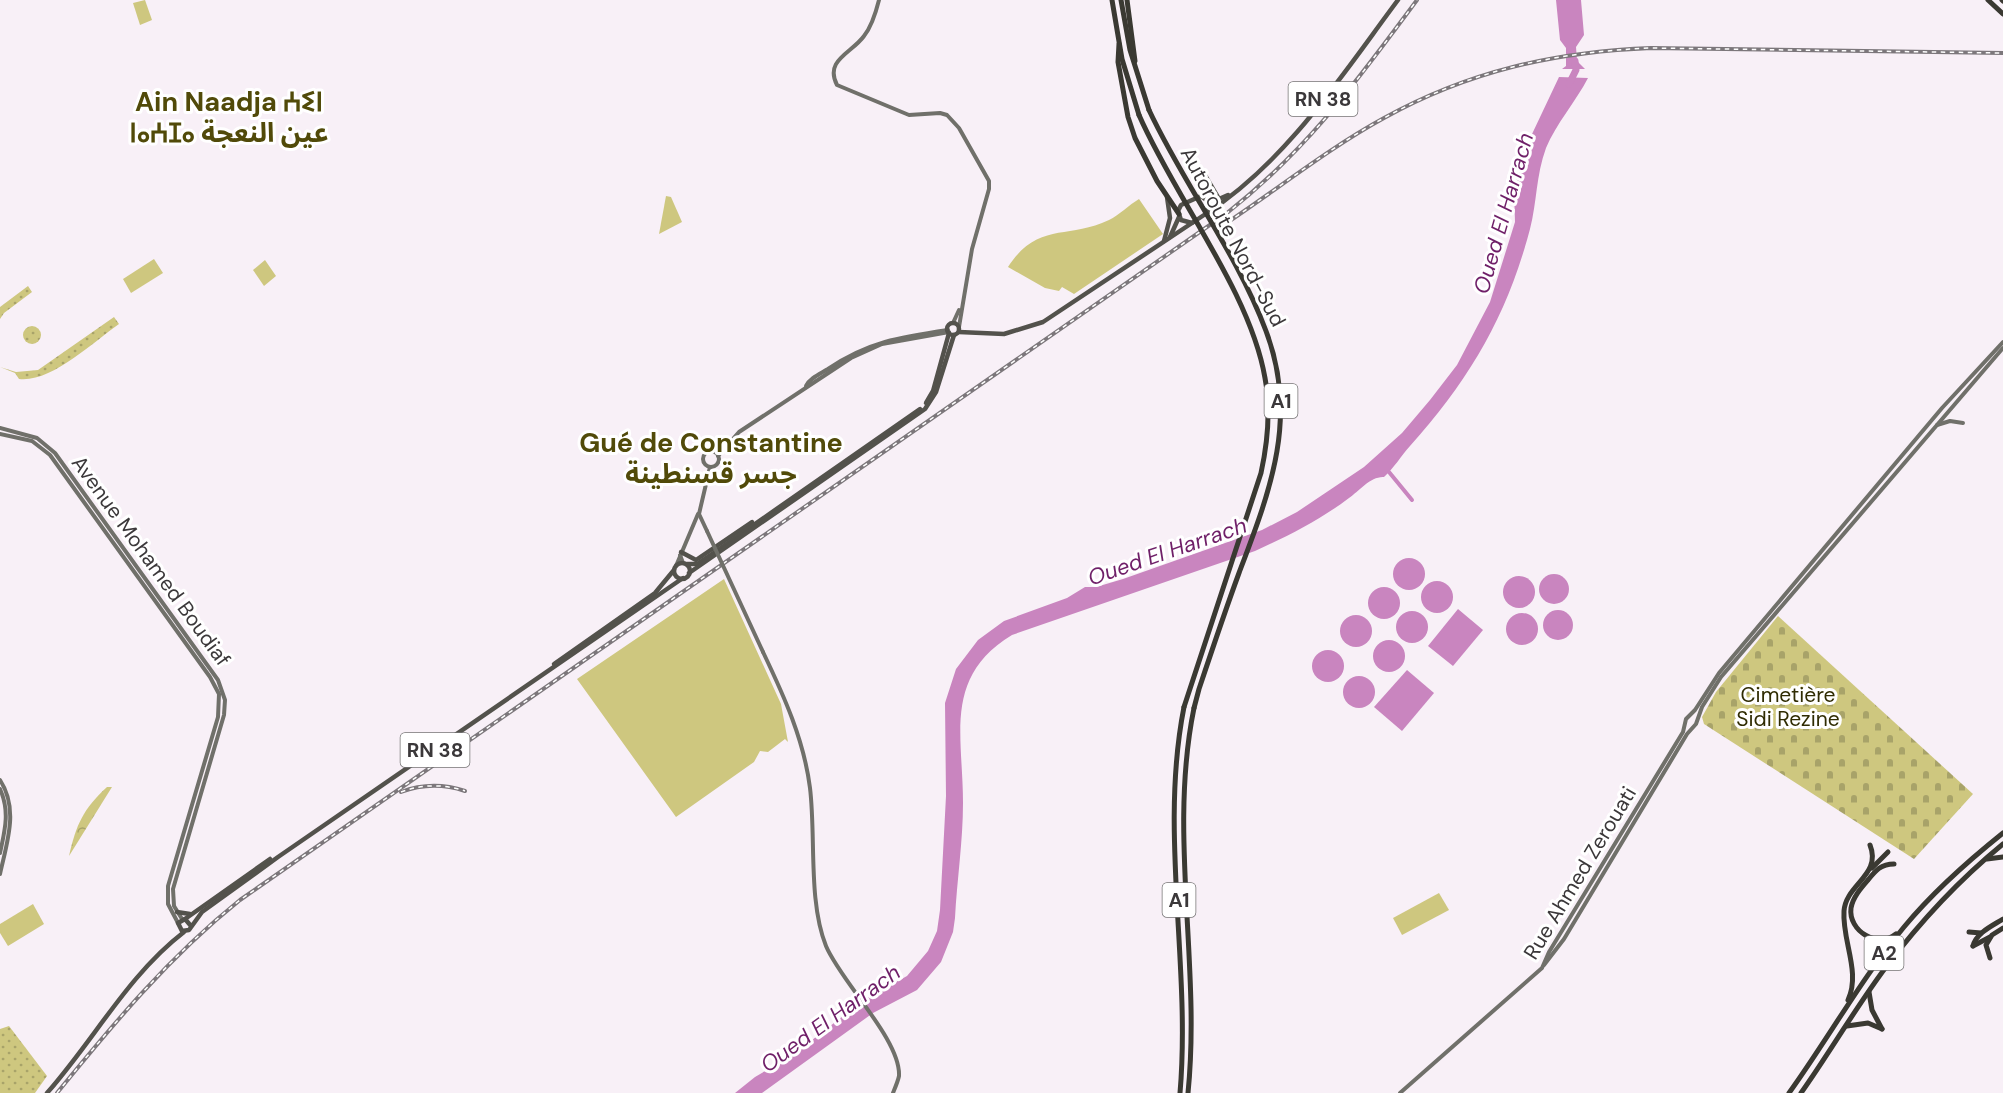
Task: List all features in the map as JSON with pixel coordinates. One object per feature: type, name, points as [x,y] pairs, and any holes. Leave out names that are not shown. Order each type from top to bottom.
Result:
[{"type":"highway","name":"Autoroute Nord-Sud","points":[[1112,0],[1119,44],[1139,115],[1252,333],[1265,376],[1268,406],[1267,444],[1261,473],[1184,707],[1178,740],[1175,802],[1183,990],[1180,1093]]},
{"type":"highway","name":"Autoroute Nord-Sud","points":[[1121,0],[1124,27],[1149,110],[1256,309],[1271,347],[1280,388],[1281,433],[1264,505],[1202,678],[1186,749],[1185,849],[1192,978],[1188,1093]]},
{"type":"highway","points":[[1127,0],[1134,66]]},
{"type":"highway","points":[[1988,0],[2003,14]]},
{"type":"highway","points":[[1119,44],[1118,58],[1128,117],[1139,148],[1179,215]]},
{"type":"highway","name":"A2","points":[[1789,1093],[1840,1016],[1904,927],[1970,859],[2003,833]]},
{"type":"highway","name":"A2","points":[[1801,1093],[1869,992],[1924,921],[1985,859],[2003,844]]},
{"type":"highway","points":[[1870,845],[1873,856],[1870,870]]},
{"type":"highway","points":[[1840,1016],[1852,986],[1844,910],[1851,893],[1888,852],[1887,858],[1856,894],[1851,906],[1853,920],[1860,931],[1881,940],[1891,938],[1904,927]]},
{"type":"highway","points":[[1985,859],[2003,857]]},
{"type":"highway","points":[[1877,868],[1894,864]]},
{"type":"highway","points":[[2003,919],[1982,932],[1975,939],[1973,946],[2003,928]]},
{"type":"highway","points":[[1969,932],[1976,934],[1982,932]]},
{"type":"highway","points":[[1990,958],[1986,945],[1992,935]]},
{"type":"highway","points":[[1847,1026],[1868,1023],[1882,1029],[1872,1010],[1869,992]]},
{"type":"main road","points":[[879,0],[863,38],[837,60],[832,72],[837,85],[894,111],[916,116],[940,113],[953,118],[986,175],[989,189],[977,227],[954,331]]},
{"type":"main road","name":"RN 38","points":[[1207,213],[1239,190],[1290,140],[1398,0]]},
{"type":"main road","points":[[1196,166],[1203,172],[1219,199]]},
{"type":"main road","name":"RN 38","points":[[1206,198],[1219,199],[1239,190]]},
{"type":"main road","points":[[1163,243],[1170,218],[1166,194]]},
{"type":"main road","points":[[710,467],[718,463],[718,456],[739,432],[806,386],[851,358],[875,347],[954,331],[1004,334],[1044,322],[1168,240],[1207,213],[1210,205],[1206,198],[1197,196],[1183,203],[1168,240]]},
{"type":"main road","points":[[1179,215],[1184,222],[1195,221]]},
{"type":"main road","points":[[954,331],[953,323],[961,307]]},
{"type":"main road","name":"RN 38","points":[[170,942],[191,926],[202,912],[278,857],[603,632],[655,593],[675,568],[700,562],[922,407],[930,397],[954,331]]},
{"type":"main road","name":"RN 38","points":[[48,1093],[124,994],[170,942],[181,922],[925,409],[936,392],[954,331]]},
{"type":"main road","name":"Rue Ahmed Zerouati","points":[[1400,1093],[1542,968],[1686,725],[1685,720],[1750,635],[1908,452],[1942,408],[2003,342]]},
{"type":"main road","points":[[1542,968],[1564,939],[1709,695],[1738,655],[2003,348]]},
{"type":"main road","points":[[1936,425],[1950,421],[1963,423]]},
{"type":"main road","name":"Avenue Mohamed Boudiaf","points":[[0,428],[31,435],[50,447],[218,680],[223,692],[224,715],[173,889],[172,899],[177,912]]},
{"type":"main road","name":"Avenue Mohamed Boudiaf","points":[[0,434],[32,441],[50,454],[210,677],[219,694],[218,717],[168,886],[168,904],[181,922]]},
{"type":"main road","points":[[710,467],[705,464],[705,455],[710,452],[718,456]]},
{"type":"main road","points":[[683,578],[678,577],[675,568],[699,514],[710,467]]},
{"type":"main road","points":[[699,514],[791,713],[805,762],[812,808],[817,902],[825,943],[834,963],[889,1043],[897,1062],[899,1076],[893,1093]]},
{"type":"main road","points":[[680,553],[696,560],[755,520],[763,518]]},
{"type":"main road","points":[[680,553],[689,573]]},
{"type":"main road","points":[[1690,716],[1696,719]]},
{"type":"main road","points":[[1686,725],[1692,727]]},
{"type":"main road","points":[[0,780],[9,801],[11,820],[0,874]]},
{"type":"main road","points":[[0,789],[7,821],[0,853]]},
{"type":"main road","points":[[184,932],[177,912],[192,914]]},
{"type":"main road","points":[[181,922],[191,926]]},
{"type":"green space","points":[[145,0],[152,20],[140,25],[133,3]]},
{"type":"green space","points":[[666,196],[671,197],[682,222],[659,234]]},
{"type":"green space","points":[[1139,199],[1163,234],[1074,294],[1062,287],[1059,291],[1045,288],[1008,267],[1019,253],[1042,237],[1094,226],[1109,220]]},
{"type":"green space","points":[[154,259],[163,273],[131,293],[123,279]]},
{"type":"green space","points":[[265,260],[276,276],[264,286],[253,270]]},
{"type":"green space","points":[[28,286],[32,292],[4,313],[0,319],[0,307]]},
{"type":"green space","points":[[114,317],[119,324],[71,360],[44,375],[31,379],[19,379],[15,373],[0,367],[16,372],[38,370]]},
{"type":"green space","points":[[32,326],[38,329],[41,335],[38,341],[32,344],[26,341],[23,335],[26,329]]},
{"type":"green space","points":[[724,579],[781,704],[788,742],[785,739],[768,752],[760,751],[754,762],[676,817],[577,679]]},
{"type":"green space","name":"Cimetière Sidi Rezine","points":[[1778,616],[1973,794],[1914,859],[1704,724],[1702,717],[1716,692]]},
{"type":"green space","points":[[107,787],[112,787],[69,856],[86,810]]},
{"type":"green space","points":[[1439,893],[1449,910],[1402,935],[1393,918]]},
{"type":"green space","points":[[33,904],[44,924],[8,946],[0,933],[0,924]]},
{"type":"green space","points":[[9,1026],[47,1076],[35,1093],[0,1093],[0,1029]]},
{"type":"shaded area","points":[[1556,0],[1581,0],[1584,35],[1576,47],[1577,61],[1585,69],[1562,69],[1566,66],[1566,48],[1560,40]]},
{"type":"shaded area","points":[[1559,77],[1588,78],[1546,148],[1540,168],[1530,229],[1521,261],[1498,318],[1468,371],[1431,421],[1384,477],[1370,481],[1338,506],[1292,533],[1255,551],[1012,635],[990,651],[975,669],[966,689],[962,709],[960,731],[963,803],[961,846],[953,932],[941,962],[917,990],[873,1013],[762,1093],[735,1093],[755,1077],[794,1054],[865,999],[907,976],[928,951],[937,931],[940,910],[946,796],[945,703],[956,669],[978,640],[1004,621],[1067,598],[1085,587],[1096,587],[1123,579],[1262,530],[1297,512],[1364,467],[1402,433],[1430,400],[1457,365],[1490,302],[1515,222],[1514,190],[1524,151]]},
{"type":"shaded area","points":[[1409,558],[1421,562],[1425,574],[1421,586],[1409,590],[1397,586],[1393,574],[1397,562]]},
{"type":"shaded area","points":[[1554,574],[1565,578],[1569,589],[1565,600],[1554,604],[1543,600],[1539,589],[1543,578]]},
{"type":"shaded area","points":[[1519,576],[1531,580],[1535,592],[1531,604],[1519,608],[1507,604],[1503,592],[1507,580]]},
{"type":"shaded area","points":[[1437,581],[1448,586],[1453,597],[1448,608],[1437,613],[1426,608],[1421,597],[1426,586]]},
{"type":"shaded area","points":[[1384,587],[1395,592],[1400,603],[1395,614],[1384,619],[1373,614],[1368,603],[1373,592]]},
{"type":"shaded area","points":[[1458,609],[1483,630],[1453,666],[1428,646]]},
{"type":"shaded area","points":[[1558,610],[1569,614],[1573,625],[1569,636],[1558,640],[1547,636],[1543,625],[1547,614]]},
{"type":"shaded area","points":[[1412,611],[1424,615],[1428,627],[1424,639],[1412,643],[1400,639],[1396,627],[1400,615]]},
{"type":"shaded area","points":[[1522,613],[1533,618],[1538,629],[1533,640],[1522,645],[1511,640],[1506,629],[1511,618]]},
{"type":"shaded area","points":[[1356,615],[1367,620],[1372,631],[1367,642],[1356,647],[1345,642],[1340,631],[1345,620]]},
{"type":"shaded area","points":[[1389,640],[1400,645],[1405,656],[1400,667],[1389,672],[1378,667],[1373,656],[1378,645]]},
{"type":"shaded area","points":[[1328,650],[1339,655],[1344,666],[1339,677],[1328,682],[1317,677],[1312,666],[1317,655]]},
{"type":"shaded area","points":[[1407,670],[1434,693],[1402,731],[1374,707]]},
{"type":"shaded area","points":[[1359,676],[1370,681],[1375,692],[1370,703],[1359,708],[1348,703],[1343,692],[1348,681]]},
{"type":"waterway","name":"Oued El Harrach","points":[[1569,84],[1576,70],[1575,61]]},
{"type":"waterway","points":[[1389,472],[1412,500]]},
{"type":"railway","points":[[57,1093],[121,1016],[166,968],[189,944],[240,900],[1227,213],[1256,189],[1307,139],[1351,87],[1417,0]]},
{"type":"railway","points":[[1228,222],[1304,168],[1384,118],[1448,88],[1513,67],[1580,54],[1651,48],[2003,53]]},
{"type":"railway","points":[[401,792],[417,787],[433,786],[465,791]]},
{"type":"district","name":"Ain Naadja ⵄⵉⵏ ⵏⴰⵄⵊⴰ عين النعجة","points":[[229,118]]},
{"type":"district","name":"Gué de Constantine جسر قسنطينة","points":[[711,458]]}]
